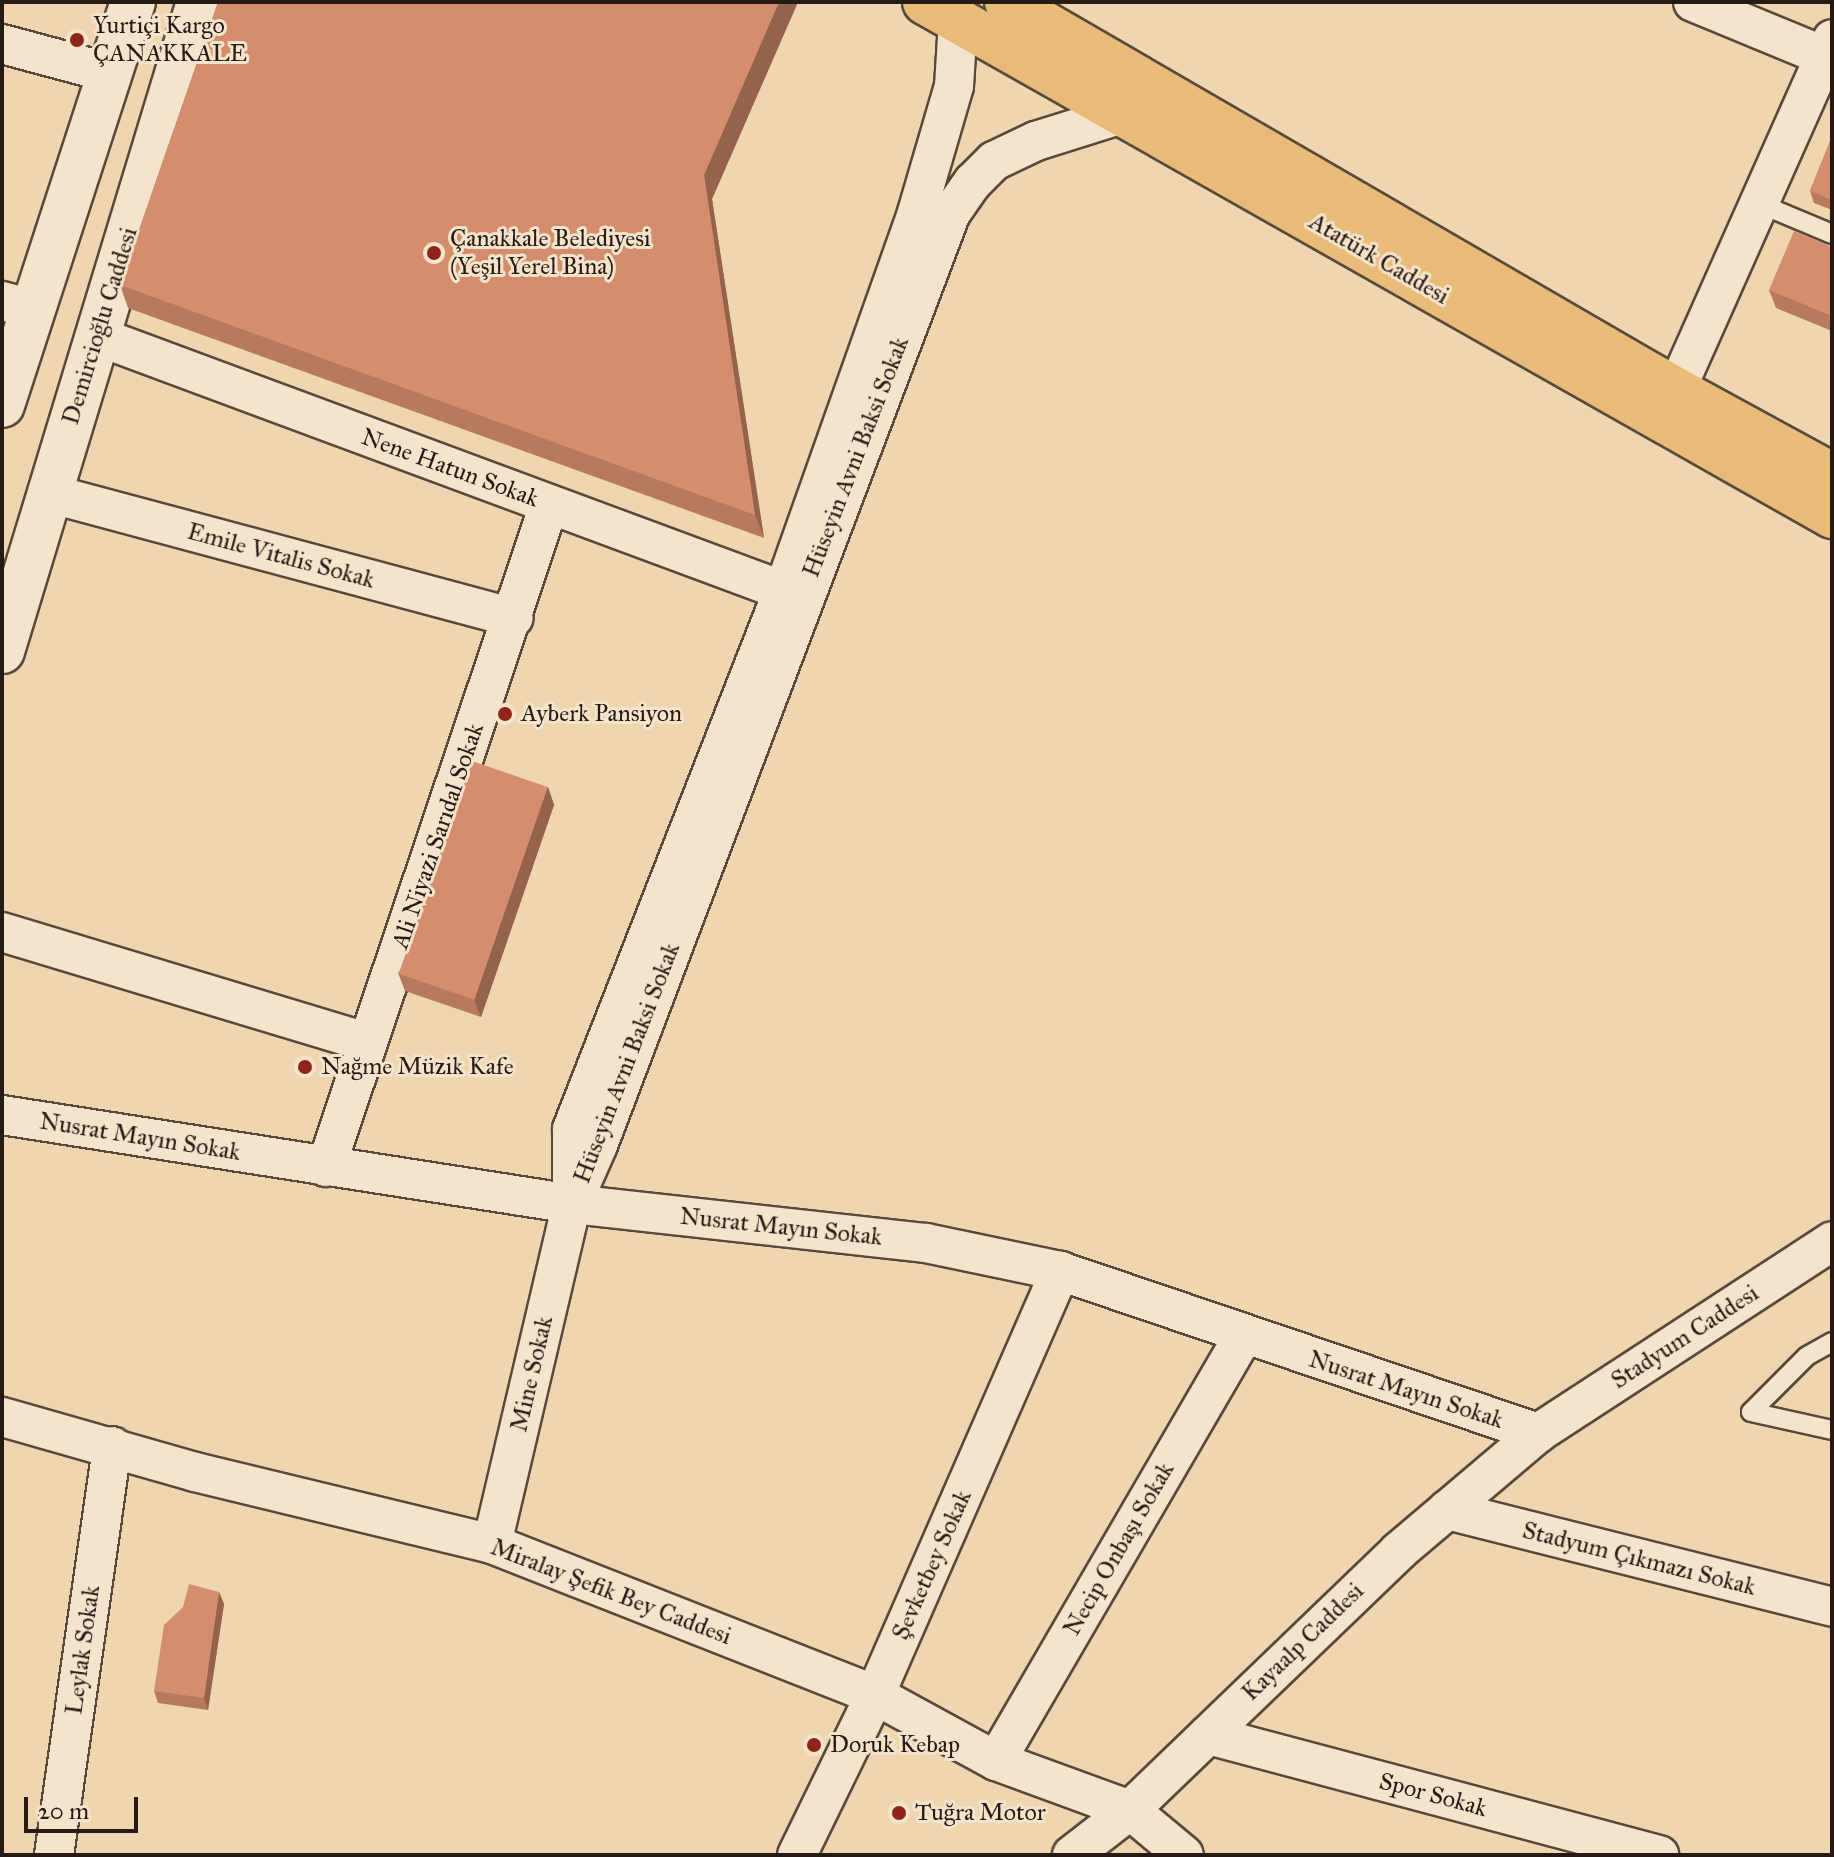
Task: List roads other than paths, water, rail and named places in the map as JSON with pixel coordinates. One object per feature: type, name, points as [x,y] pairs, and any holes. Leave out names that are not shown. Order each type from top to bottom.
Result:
[{"type":"highway","name":"Atatürk Caddesi","points":[[1007,2],[1676,390],[1832,475]]},
{"type":"highway","name":"Atatürk Caddesi","points":[[942,11],[1832,516]]},
{"type":"main road","points":[[2,405],[17,305],[110,73],[133,2]]},
{"type":"main road","name":"Demircioğlu Caddesi","points":[[2,651],[199,2]]},
{"type":"street","points":[[1676,390],[1829,51],[1693,2]]},
{"type":"street","name":"Hüseyin Avni Baksi Sokak","points":[[572,1204],[572,1129],[793,594],[943,194],[954,86],[942,11]]},
{"type":"street","points":[[2,44],[110,73]]},
{"type":"street","name":"Hüseyin Avni Baksi Sokak","points":[[943,194],[994,161],[1036,141],[1122,114]]},
{"type":"street","name":"Nene Hatun Sokak","points":[[97,336],[793,594]]},
{"type":"street","name":"Emile Vitalis Sokak","points":[[48,493],[513,618]]},
{"type":"street","name":"Ali Niyazi Sarıdal Sokak","points":[[326,1167],[549,505]]},
{"type":"street","points":[[2,932],[367,1042]]},
{"type":"street","name":"Nusrat Mayın Sokak","points":[[2,1115],[572,1204],[926,1243],[1060,1271],[1243,1336],[1538,1433]]},
{"type":"street","name":"Mine Sokak","points":[[492,1544],[572,1204]]},
{"type":"street","name":"Stadyum Caddesi","points":[[1538,1433],[1832,1241]]},
{"type":"street","name":"Şevketbey Sokak","points":[[797,1855],[875,1695],[1060,1271]]},
{"type":"street","name":"Necip Onbaşı Sokak","points":[[996,1761],[1243,1336]]},
{"type":"street","name":"Miralay Şefik Bey Caddesi","points":[[2,1417],[195,1472],[492,1544],[875,1695],[996,1761],[1130,1810],[1184,1855]]},
{"type":"street","name":"Kayaalp Caddesi","points":[[1072,1855],[1130,1810],[1399,1551],[1538,1433]]},
{"type":"street","name":"Leylak Sokak","points":[[54,1855],[112,1446]]},
{"type":"street","name":"Stadyum Çıkmazı Sokak","points":[[1447,1510],[1832,1607]]},
{"type":"street","name":"Spor Sokak","points":[[1208,1735],[1636,1852]]},
{"type":"lane","points":[[1758,203],[1832,234]]},
{"type":"lane","points":[[1832,1342],[1807,1356],[1751,1412],[1832,1430]]},
{"type":"place","name":"Yurtiçi Kargo ÇANAKKALE","points":[[77,40]]},
{"type":"place","name":"Çanakkale Belediyesi (Yeşil Yerel Bina)","points":[[434,253]]},
{"type":"place","name":"Ayberk Pansiyon","points":[[505,714]]},
{"type":"place","name":"Nağme Müzik Kafe","points":[[305,1067]]},
{"type":"place","name":"Doruk Kebap","points":[[814,1745]]},
{"type":"place","name":"Tuğra Motor","points":[[899,1813]]}]
